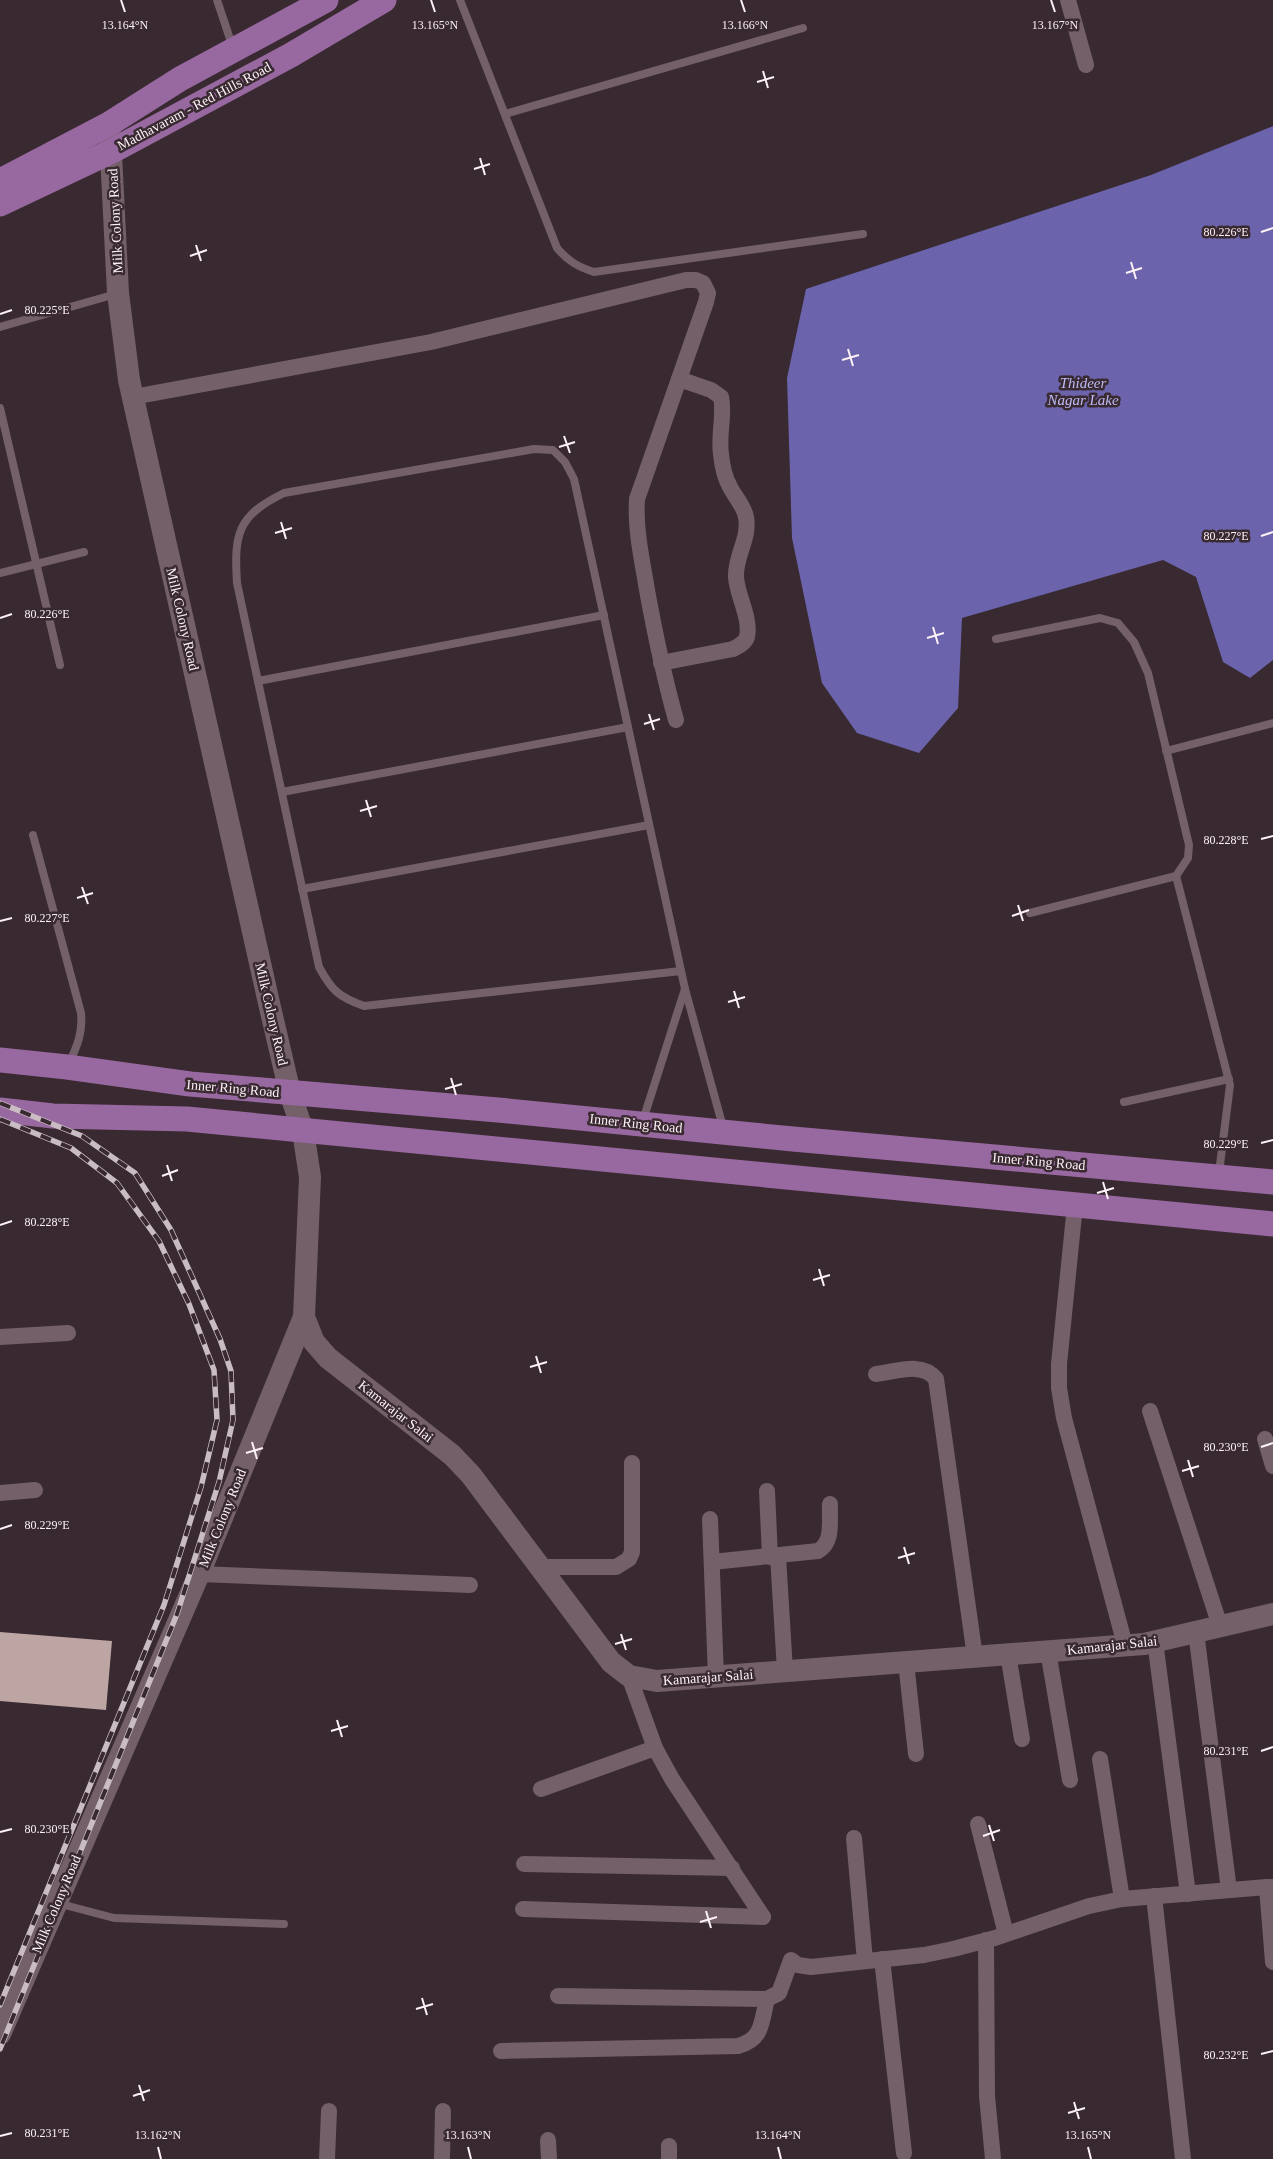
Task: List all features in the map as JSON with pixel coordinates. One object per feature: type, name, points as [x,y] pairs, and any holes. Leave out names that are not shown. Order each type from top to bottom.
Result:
[{"type":"main road","name":"Madhavaram - Red Hills Road","points":[[0,181],[109,124],[180,79],[234,50],[297,12],[326,0]]},
{"type":"main road","name":"Madhavaram - Red Hills Road","points":[[0,204],[112,151],[290,55],[384,0]]},
{"type":"main road","name":"Milk Colony Road","points":[[0,2034],[200,1574],[304,1317],[310,1177],[302,1131],[290,1093],[133,397],[118,293],[112,151],[109,124]]},
{"type":"main road","name":"Inner Ring Road","points":[[0,1060],[67,1066],[190,1084],[642,1123],[1273,1182]]},
{"type":"main road","points":[[0,1110],[53,1116],[187,1119],[1273,1224]]},
{"type":"main road","name":"Kamarajar Salai","points":[[304,1317],[314,1342],[328,1358],[452,1455],[465,1468],[611,1662],[628,1676],[657,1682],[1125,1645],[1155,1641],[1273,1614]]},
{"type":"street","points":[[1068,0],[1086,66]]},
{"type":"street","points":[[133,397],[432,342],[686,280],[696,280],[703,283],[708,293],[637,505],[638,542],[661,663],[676,720]]},
{"type":"street","points":[[661,663],[733,649],[741,646],[746,639],[747,632],[736,573],[739,558],[746,541],[748,527],[742,506],[728,485],[724,471],[720,437],[723,405],[721,397],[711,390],[679,379]]},
{"type":"street","points":[[1075,1205],[1059,1364],[1059,1388],[1064,1418],[1125,1645]]},
{"type":"street","points":[[0,1337],[68,1333]]},
{"type":"street","points":[[876,1374],[921,1368],[930,1371],[936,1379],[976,1657]]},
{"type":"street","points":[[1150,1411],[1220,1626]]},
{"type":"street","points":[[1266,1439],[1273,1466]]},
{"type":"street","points":[[540,1567],[616,1567],[629,1558],[632,1552],[632,1463]]},
{"type":"street","points":[[0,1493],[36,1490]]},
{"type":"street","points":[[767,1491],[785,1672]]},
{"type":"street","points":[[712,1562],[810,1554],[825,1547],[829,1541],[830,1504]]},
{"type":"street","points":[[710,1519],[716,1677]]},
{"type":"street","points":[[200,1574],[470,1585]]},
{"type":"street","points":[[1196,1632],[1229,1890]]},
{"type":"street","points":[[1155,1641],[1188,1894]]},
{"type":"street","points":[[1048,1651],[1070,1780]]},
{"type":"street","points":[[1008,1654],[1022,1739]]},
{"type":"street","points":[[906,1662],[916,1754]]},
{"type":"street","points":[[523,1908],[763,1917],[672,1779],[655,1748],[628,1676]]},
{"type":"street","points":[[541,1789],[655,1748]]},
{"type":"street","points":[[1100,1759],[1122,1899]]},
{"type":"street","points":[[978,1824],[1006,1934]]},
{"type":"street","points":[[854,1838],[865,1961]]},
{"type":"street","points":[[524,1864],[732,1868]]},
{"type":"street","points":[[558,1996],[767,1999],[779,1993],[791,1960],[798,1965],[812,1967],[924,1955],[986,1940],[1089,1906],[1122,1899],[1270,1887],[1273,1962]]},
{"type":"street","points":[[1154,1896],[1182,2159]]},
{"type":"street","points":[[986,1940],[987,2096],[993,2159]]},
{"type":"street","points":[[882,1959],[904,2153]]},
{"type":"street","points":[[501,2051],[738,2046],[750,2042],[757,2037],[767,1999]]},
{"type":"street","points":[[442,2159],[443,2111]]},
{"type":"street","points":[[327,2159],[329,2112]]},
{"type":"street","points":[[548,2140],[549,2159]]},
{"type":"lane","points":[[217,0],[234,50]]},
{"type":"lane","points":[[460,0],[558,248],[566,259],[580,268],[594,272],[863,234]]},
{"type":"lane","points":[[505,114],[803,28]]},
{"type":"lane","points":[[0,327],[118,293]]},
{"type":"lane","points":[[0,408],[60,665]]},
{"type":"lane","points":[[681,971],[364,1006],[343,998],[329,985],[319,967],[237,583],[235,550],[244,522],[263,503],[284,493],[534,449],[553,450],[565,462],[574,479],[685,989],[724,1132]]},
{"type":"lane","points":[[0,573],[84,552]]},
{"type":"lane","points":[[258,681],[604,614]]},
{"type":"lane","points":[[996,639],[1100,618],[1118,623],[1134,642],[1148,673],[1190,845],[1188,858],[1176,876],[1030,913]]},
{"type":"lane","points":[[1166,751],[1273,723]]},
{"type":"lane","points":[[282,792],[628,727]]},
{"type":"lane","points":[[302,889],[649,825]]},
{"type":"lane","points":[[33,835],[81,1013],[80,1040],[67,1066]]},
{"type":"lane","points":[[1176,876],[1230,1085],[1218,1177]]},
{"type":"lane","points":[[642,1123],[685,989]]},
{"type":"lane","points":[[1124,1102],[1229,1078]]},
{"type":"lane","points":[[56,1903],[114,1918],[284,1924]]},
{"type":"water","name":"Thideer Nagar Lake","points":[[1273,126],[1273,660],[1250,678],[1223,662],[1196,577],[1163,560],[962,618],[958,708],[919,753],[857,733],[822,683],[792,538],[787,378],[806,289],[1151,175]]},
{"type":"building","points":[[0,1632],[112,1641],[106,1710],[0,1701]]},
{"type":"railway","points":[[0,1103],[82,1136],[135,1173],[171,1230],[220,1339],[231,1371],[233,1420],[219,1482],[177,1614],[0,2049]]},
{"type":"railway","points":[[0,1119],[71,1148],[117,1183],[159,1241],[189,1304],[214,1370],[217,1420],[201,1487],[164,1605],[0,2005]]}]
